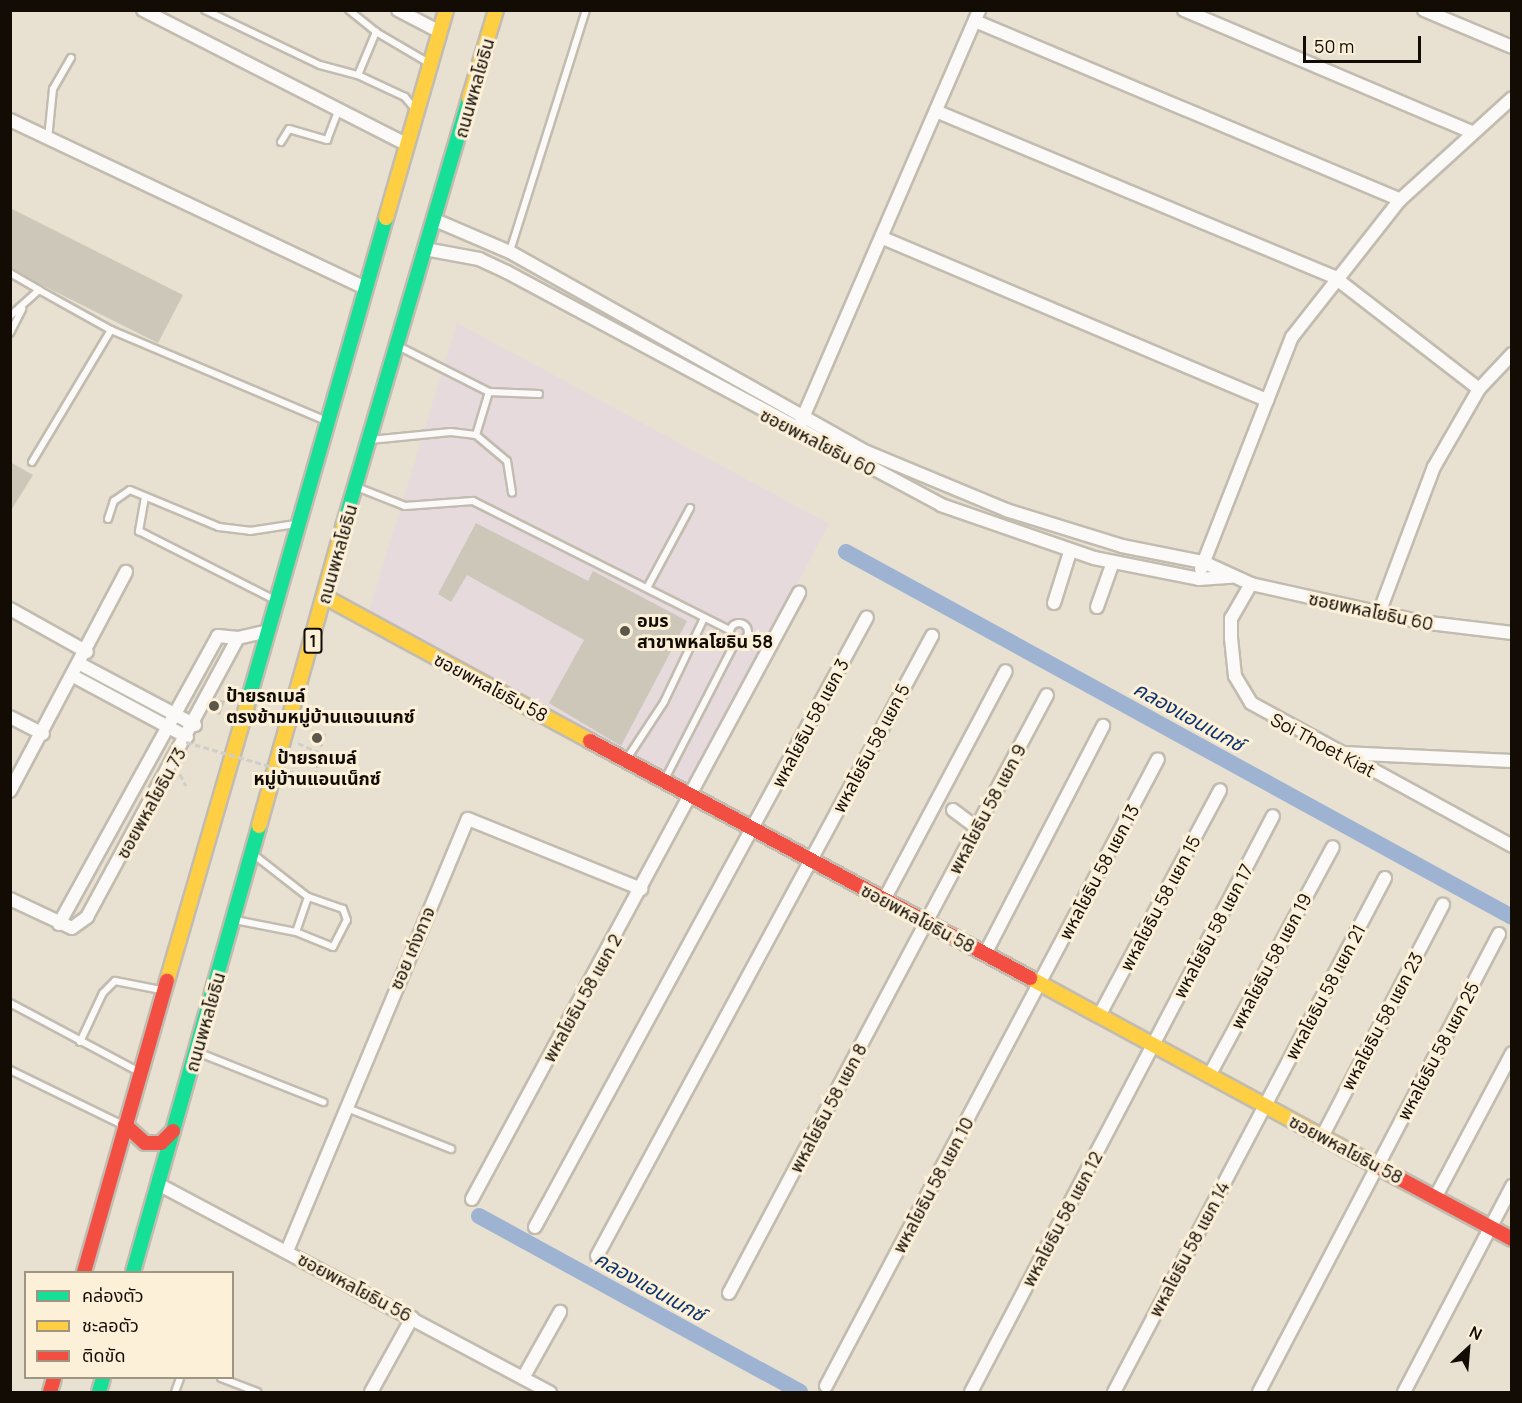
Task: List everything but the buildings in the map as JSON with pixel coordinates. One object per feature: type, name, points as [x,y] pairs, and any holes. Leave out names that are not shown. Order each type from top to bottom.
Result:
[{"type":"main road","points":[[84,1271],[446,10]]},
{"type":"main road","name":"ถนนพหลโยธิน","points":[[133,1271],[253,855],[395,344],[435,220],[496,10]]},
{"type":"main road","name":"ซอยพหลโยธิน 58","points":[[325,597],[1512,1239]]},
{"type":"main road","points":[[125,1125],[145,1143],[161,1143],[173,1131]]},
{"type":"street","points":[[143,10],[339,106],[408,145]]},
{"type":"street","points":[[398,10],[440,32]]},
{"type":"street","points":[[1184,10],[1472,132]]},
{"type":"street","points":[[1424,10],[1512,47]]},
{"type":"street","points":[[797,431],[938,112],[977,16],[1400,200]]},
{"type":"street","points":[[1199,579],[1203,562],[1292,337],[1334,277],[1400,200],[1512,98]]},
{"type":"street","points":[[938,112],[1334,277],[1479,389]]},
{"type":"street","points":[[10,120],[365,288]]},
{"type":"street","name":"ซอยพหลโยธิน 60","points":[[435,220],[510,252],[867,452],[1006,510],[1122,546],[1203,562],[1251,584],[1459,629],[1512,633]]},
{"type":"street","points":[[883,238],[1267,400]]},
{"type":"street","name":"ซอยพหลโยธิน 60","points":[[425,249],[479,259],[507,272],[764,414],[941,505],[1070,552],[1199,579],[1232,577]]},
{"type":"street","points":[[1379,613],[1434,467],[1479,389],[1512,354]]},
{"type":"street","points":[[764,414],[771,400]]},
{"type":"street","points":[[1054,603],[1070,552]]},
{"type":"street","points":[[1097,607],[1113,562]]},
{"type":"street","points":[[10,791],[82,664],[126,572]]},
{"type":"street","name":"Soi Thoet Kiat","points":[[1251,584],[1231,618],[1232,659],[1243,693],[1267,716],[1512,846]]},
{"type":"street","name":"พหลโยธิน 58 แยก 2","points":[[472,1199],[799,593]]},
{"type":"street","points":[[10,609],[87,652]]},
{"type":"street","name":"พหลโยธิน 58 แยก 3","points":[[535,1227],[867,617]]},
{"type":"street","points":[[10,899],[59,924],[172,713],[218,636],[238,638],[268,631]]},
{"type":"street","name":"พหลโยธิน 58 แยก 5","points":[[597,1256],[932,636]]},
{"type":"street","name":"ซอยพหลโยธิน 73","points":[[59,924],[72,928],[87,917],[187,740],[238,638]]},
{"type":"street","points":[[82,664],[195,725]]},
{"type":"street","points":[[884,900],[1006,670]]},
{"type":"street","points":[[75,677],[187,740]]},
{"type":"street","name":"พหลโยธิน 58 แยก 9","points":[[926,923],[1047,695]]},
{"type":"street","points":[[10,717],[42,734]]},
{"type":"street","points":[[985,954],[1103,726]]},
{"type":"street","points":[[1339,753],[1512,761]]},
{"type":"street","name":"พหลโยธิน 58 แยก 13","points":[[1040,984],[1158,759]]},
{"type":"street","name":"พหลโยธิน 58 แยก 15","points":[[1099,1016],[1220,790]]},
{"type":"street","points":[[953,810],[977,828]]},
{"type":"street","name":"พหลโยธิน 58 แยก 17","points":[[1153,1046],[1273,816]]},
{"type":"street","name":"ซอย เก่งกาจ","points":[[286,1251],[468,819],[640,889]]},
{"type":"street","name":"พหลโยธิน 58 แยก 19","points":[[1209,1076],[1333,846]]},
{"type":"street","name":"พหลโยธิน 58 แยก 21","points":[[1265,1106],[1385,878]]},
{"type":"street","name":"พหลโยธิน 58 แยก 23","points":[[1322,1137],[1443,905]]},
{"type":"street","name":"พหลโยธิน 58 แยก 8","points":[[729,1293],[926,923]]},
{"type":"street","name":"พหลโยธิน 58 แยก 25","points":[[1259,1392],[1499,934]]},
{"type":"street","name":"พหลโยธิน 58 แยก 10","points":[[825,1386],[1040,984]]},
{"type":"street","name":"พหลโยธิน 58 แยก 12","points":[[971,1392],[1153,1046]]},
{"type":"street","points":[[1436,1198],[1512,1053]]},
{"type":"street","name":"พหลโยธิน 58 แยก 14","points":[[1114,1392],[1265,1106]]},
{"type":"street","name":"ซอยพหลโยธิน 56","points":[[158,1184],[550,1392]]},
{"type":"street","points":[[1404,1392],[1512,1186]]},
{"type":"street","points":[[523,1378],[560,1312]]},
{"type":"street","points":[[371,1392],[412,1318]]},
{"type":"lane","points":[[349,10],[376,32],[430,64]]},
{"type":"lane","points":[[510,252],[586,10]]},
{"type":"lane","points":[[208,11],[320,65],[358,75],[405,97],[417,111]]},
{"type":"lane","points":[[358,75],[376,32]]},
{"type":"lane","points":[[48,139],[53,89],[71,58]]},
{"type":"lane","points":[[281,142],[296,129],[327,140],[339,106]]},
{"type":"lane","points":[[10,273],[111,330],[327,421]]},
{"type":"lane","points":[[10,316],[22,308],[39,290]]},
{"type":"lane","points":[[10,333],[22,308]]},
{"type":"lane","points":[[32,462],[111,330]]},
{"type":"lane","points":[[395,344],[489,392],[539,394]]},
{"type":"lane","points":[[476,435],[489,392]]},
{"type":"lane","points":[[368,440],[451,432],[476,435],[507,461],[512,493]]},
{"type":"lane","points":[[355,487],[405,506],[472,501],[729,630],[736,641]]},
{"type":"lane","points":[[108,519],[122,492],[145,497],[219,527],[250,531],[298,524]]},
{"type":"lane","points":[[145,497],[139,531],[275,601]]},
{"type":"lane","points":[[647,588],[690,508]]},
{"type":"lane","points":[[626,760],[664,702],[704,618]]},
{"type":"lane","points":[[664,781],[736,641],[747,636],[747,627],[738,622],[729,630]]},
{"type":"lane","points":[[233,920],[296,932],[333,947],[347,920],[343,909],[308,897],[253,855]]},
{"type":"lane","points":[[296,932],[308,897]]},
{"type":"lane","points":[[80,1042],[115,981],[164,991]]},
{"type":"lane","points":[[10,1003],[140,1073]]},
{"type":"lane","points":[[196,1052],[323,1102]]},
{"type":"lane","points":[[10,1070],[125,1125]]},
{"type":"lane","points":[[347,1108],[451,1149]]},
{"type":"lane","points":[[224,1379],[243,1390],[257,1392]]},
{"type":"path","points":[[187,740],[315,778],[320,753],[286,737]]},
{"type":"shaded area","points":[[457,323],[829,524],[689,786],[369,612]]},
{"type":"waterway","name":"คลองแอนเนกซ์","points":[[846,552],[1512,917]]},
{"type":"waterway","name":"คลองแอนเนกซ์","points":[[479,1216],[800,1392]]},
{"type":"traffic: fast","points":[[343,527],[469,99]]},
{"type":"traffic: fast","points":[[247,705],[386,218]]},
{"type":"traffic: fast","points":[[133,1271],[259,826]]},
{"type":"traffic: fast","points":[[99,1392],[103,1379]]},
{"type":"traffic: slow","points":[[386,218],[446,10]]},
{"type":"traffic: slow","points":[[469,99],[496,10]]},
{"type":"traffic: slow","points":[[259,826],[343,527]]},
{"type":"traffic: slow","points":[[325,597],[590,741]]},
{"type":"traffic: slow","points":[[167,981],[247,705]]},
{"type":"traffic: slow","points":[[1030,978],[1376,1166]]},
{"type":"traffic: jam","points":[[590,741],[1030,978]]},
{"type":"traffic: jam","points":[[84,1271],[167,981]]},
{"type":"traffic: jam","points":[[125,1125],[145,1143],[161,1143],[173,1131]]},
{"type":"traffic: jam","points":[[1376,1166],[1512,1239]]},
{"type":"traffic: jam","points":[[50,1392],[54,1379]]},
{"type":"place","name":"อมร สาขาพหลโยธิน 58","points":[[625,631]]},
{"type":"place","name":"ป้ายรถเมล์ ตรงข้ามหมู่บ้านแอนเนกซ์","points":[[214,706]]},
{"type":"place","name":"ป้ายรถเมล์ หมู่บ้านแอนเน็กซ์","points":[[317,738]]}]
